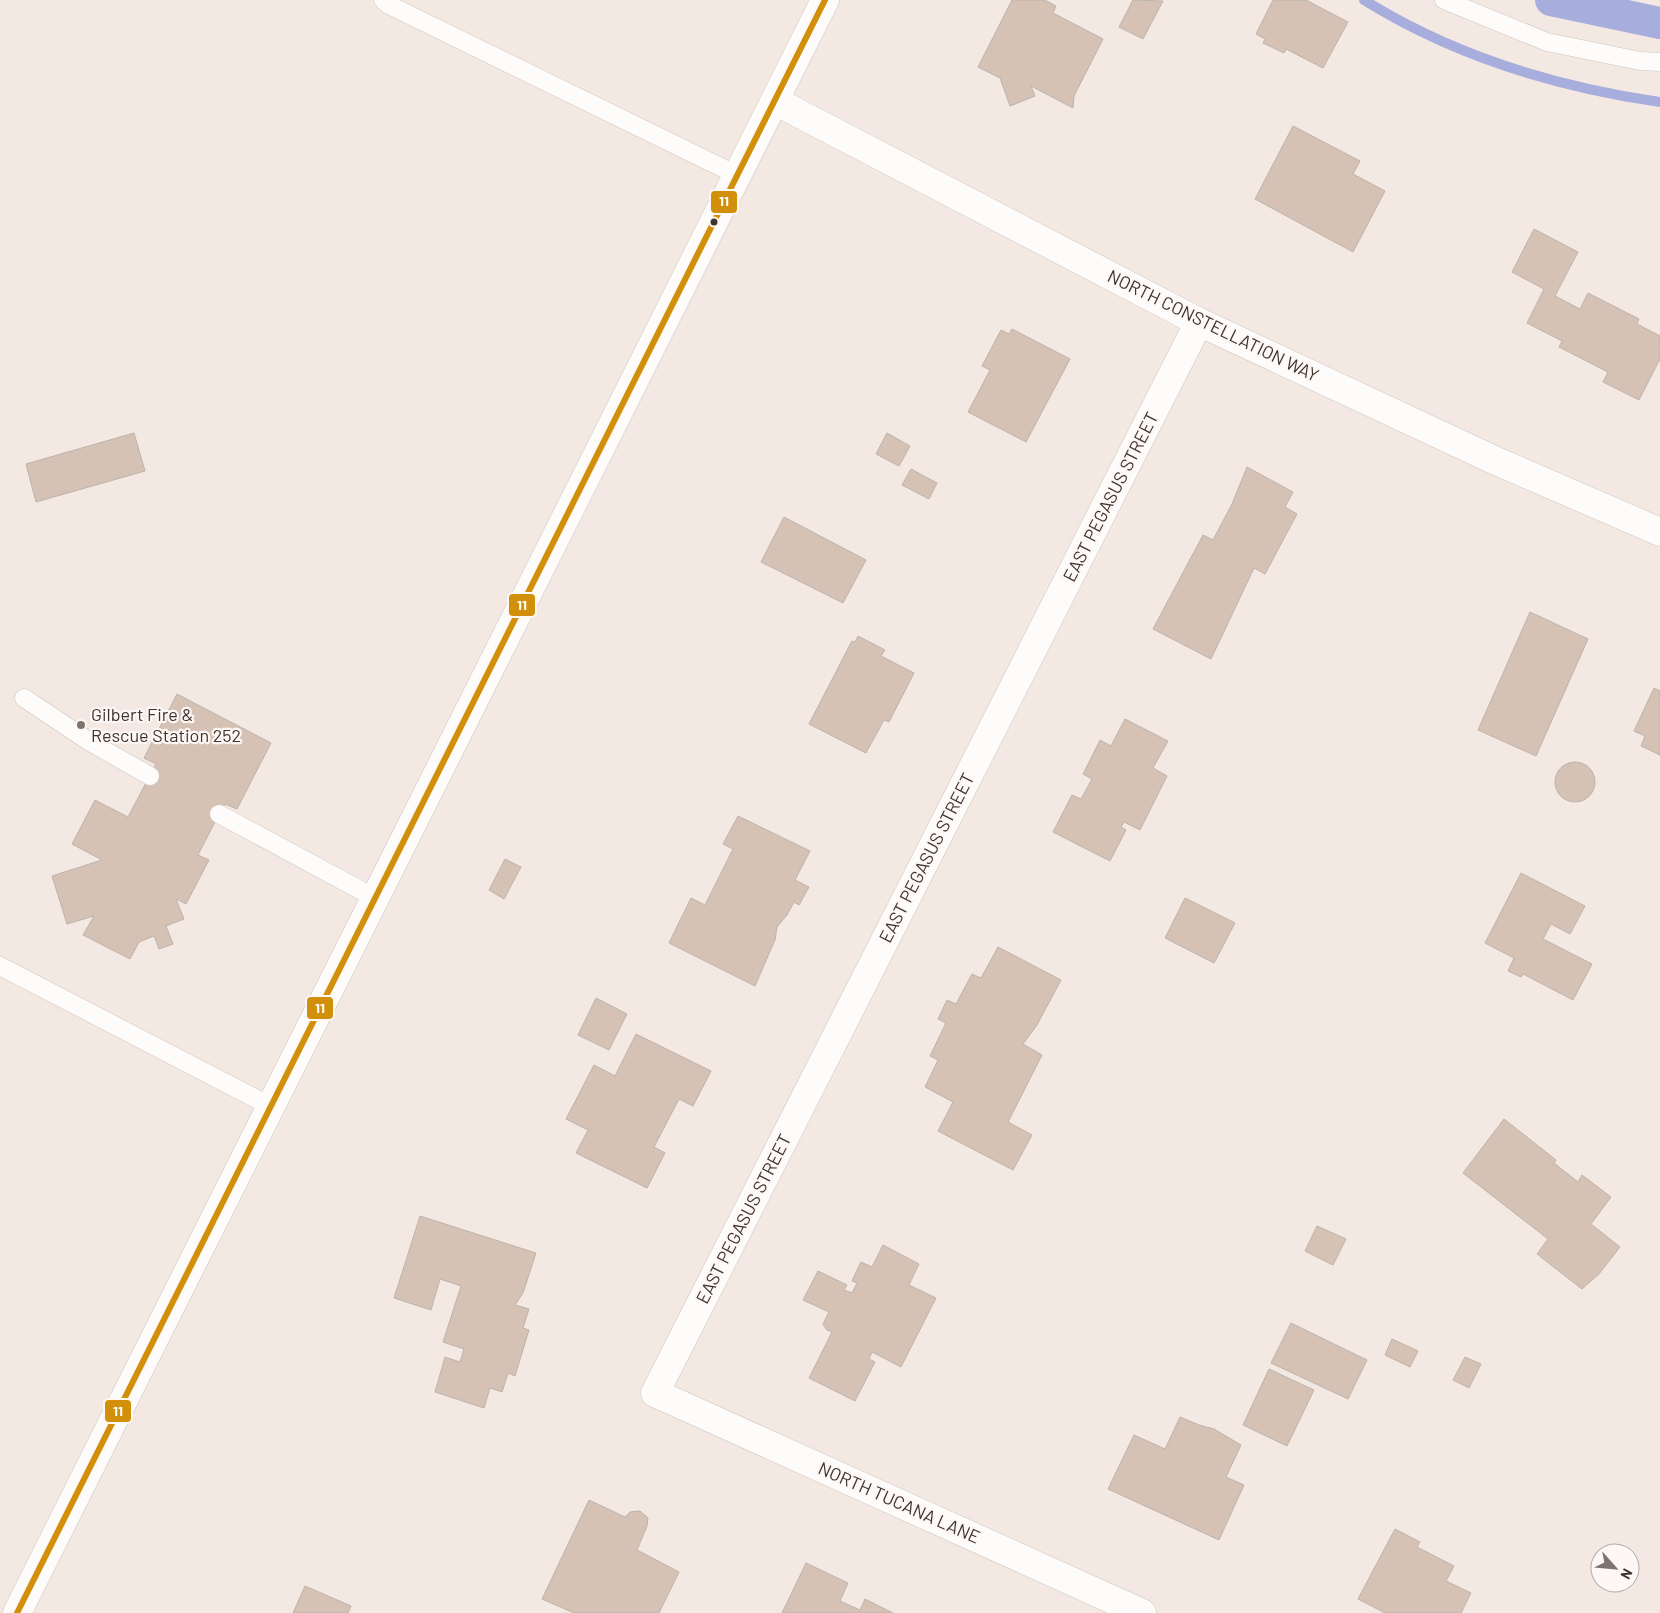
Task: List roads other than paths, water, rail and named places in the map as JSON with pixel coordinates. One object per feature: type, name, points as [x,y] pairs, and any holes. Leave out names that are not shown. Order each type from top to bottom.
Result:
[{"type":"street","points":[[17,1613],[824,0]]},
{"type":"street","name":"NORTH CONSTELLATION WAY","points":[[775,101],[1199,322],[1494,460],[1660,532]]},
{"type":"street","name":"EAST PEGASUS STREET","points":[[655,1393],[1199,322]]},
{"type":"street","name":"NORTH TUCANA LANE","points":[[655,1393],[1142,1613]]},
{"type":"lane","points":[[383,0],[389,5],[737,175]]},
{"type":"lane","points":[[1444,0],[1547,42],[1640,61],[1660,62]]},
{"type":"lane","points":[[24,698],[90,742],[150,776]]},
{"type":"lane","points":[[219,814],[375,898]]},
{"type":"lane","points":[[0,966],[270,1106]]},
{"type":"waterway","points":[[1364,0],[1398,20],[1434,37],[1470,53],[1507,66],[1583,88],[1660,102]]},
{"type":"waterway","points":[[1551,0],[1660,23]]},
{"type":"place","name":"Gilbert Fire & Rescue Station 252","points":[[81,725]]}]
